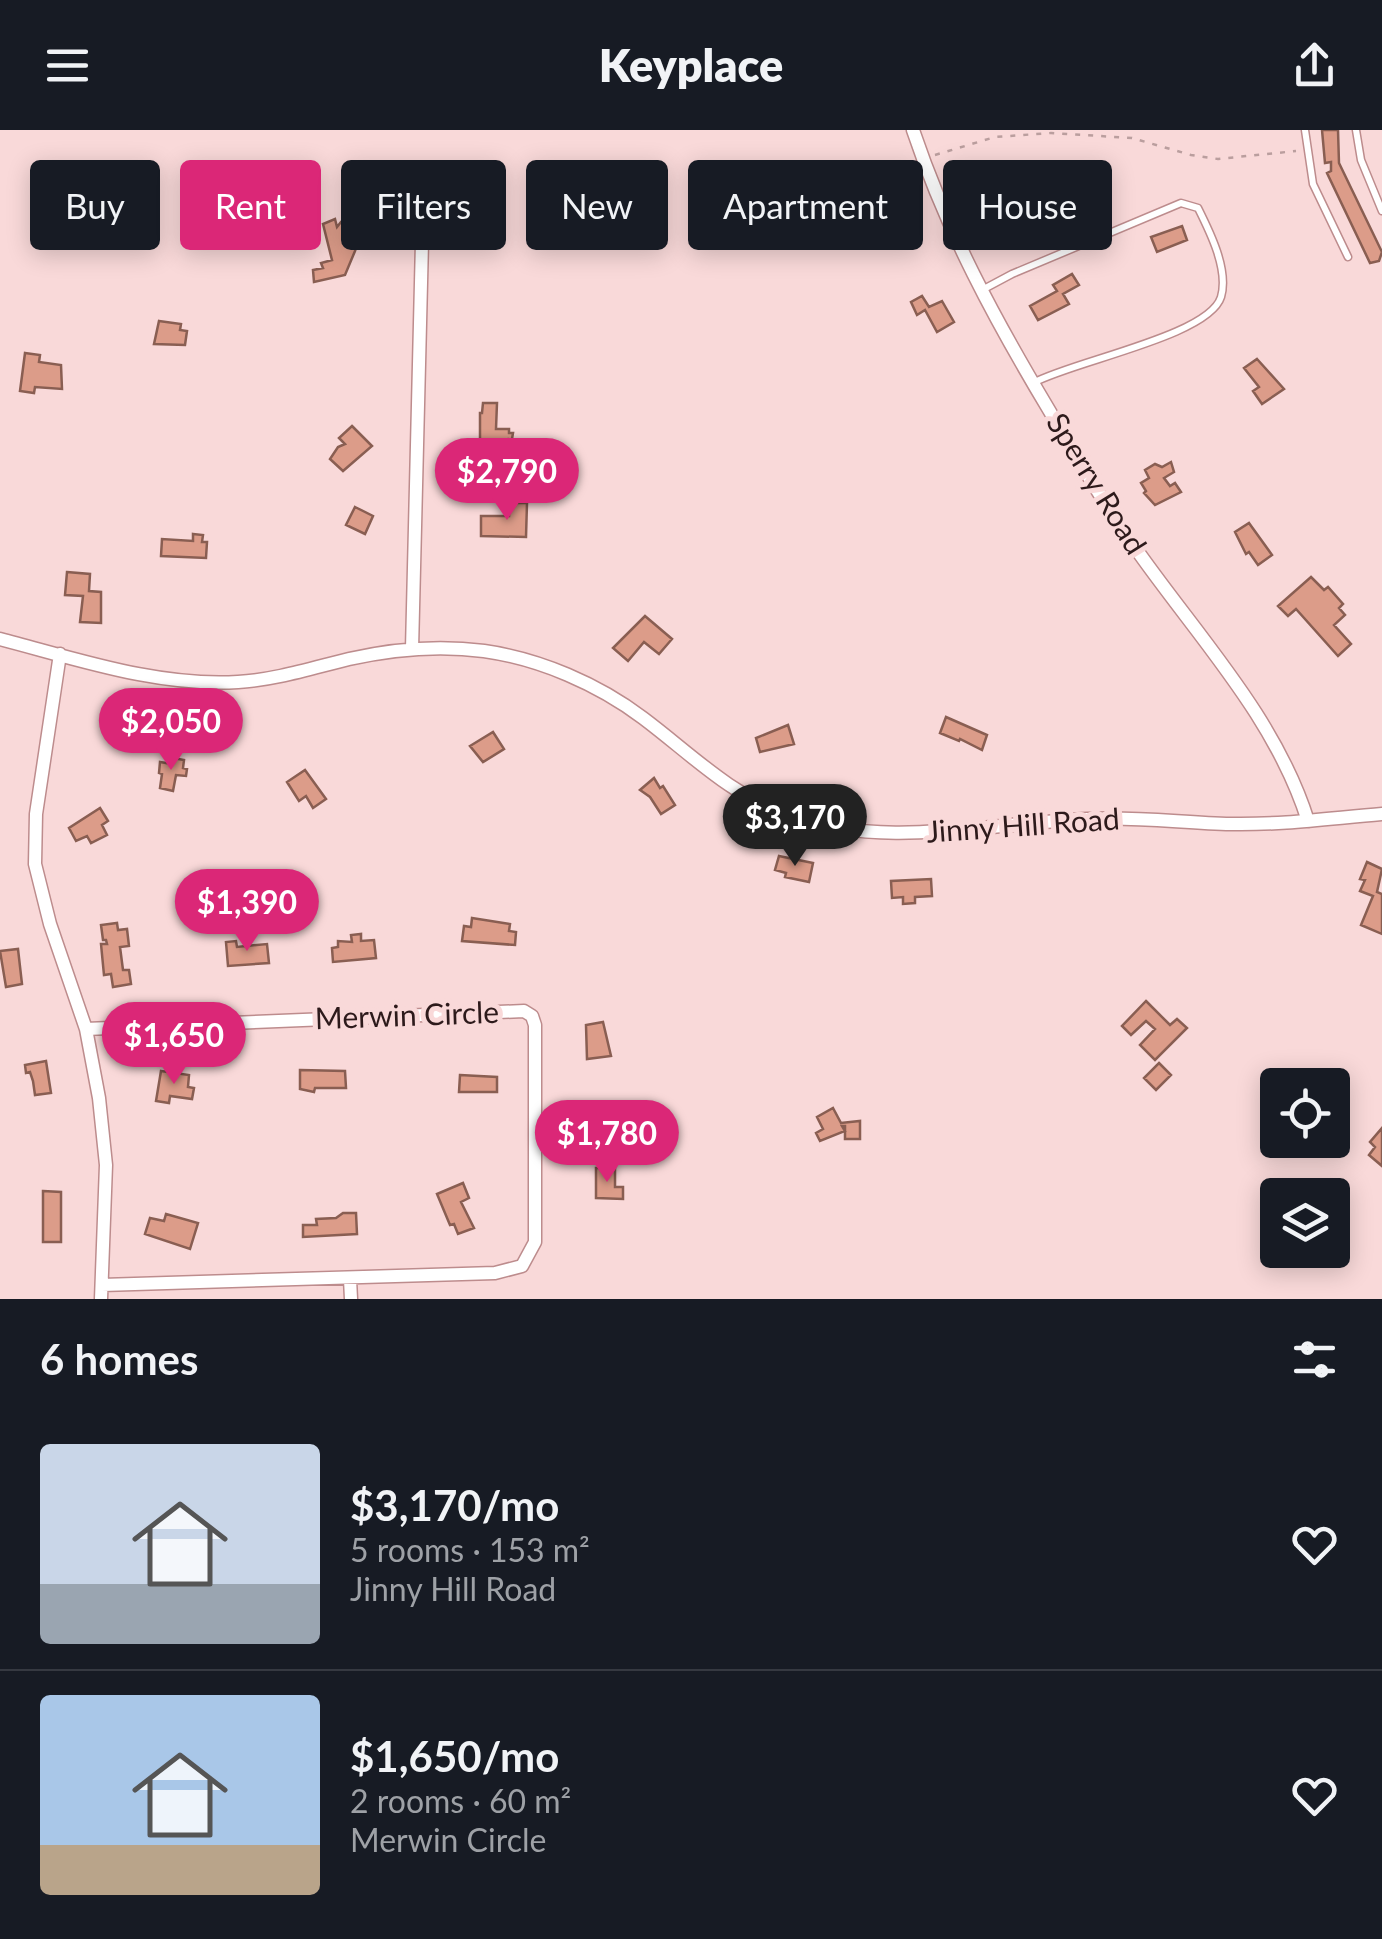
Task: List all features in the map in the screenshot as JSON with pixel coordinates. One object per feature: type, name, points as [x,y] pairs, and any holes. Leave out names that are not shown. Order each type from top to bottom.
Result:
[{"type":"street","name":"Sperry Road","points":[[914,130],[956,244],[980,291],[1132,543],[1272,737],[1308,821]]},
{"type":"street","points":[[412,649],[422,250]]},
{"type":"street","name":"Jinny Hill Road","points":[[0,639],[177,680],[240,682],[412,649],[486,652],[556,671],[623,704],[746,797],[788,816],[834,827],[904,833],[1088,818],[1230,824],[1382,814]]},
{"type":"street","points":[[60,654],[36,814],[36,864],[50,924],[86,1029],[99,1098],[106,1165],[102,1292]]},
{"type":"street","name":"Merwin Circle","points":[[86,1029],[524,1011],[532,1016],[535,1025],[536,1242],[522,1266],[495,1273],[102,1292]]},
{"type":"street","points":[[350,1279],[351,1299]]},
{"type":"lane","points":[[1305,130],[1313,184],[1348,257]]},
{"type":"lane","points":[[1356,130],[1361,160],[1382,211]]},
{"type":"lane","points":[[980,291],[1181,203],[1198,208],[1211,235],[1223,280],[1222,295],[1215,309],[1187,328],[1056,371],[1033,383]]},
{"type":"path","points":[[923,159],[995,137],[1051,133],[1132,138],[1218,159],[1307,149]]},
{"type":"building","points":[[1322,130],[1338,130],[1339,163],[1382,252],[1379,261],[1370,263],[1327,173],[1331,171],[1331,162],[1325,163]]},
{"type":"building","points":[[335,219],[337,227],[341,222],[341,250],[355,250],[345,275],[314,282],[313,270],[332,260],[323,224]]},
{"type":"building","points":[[1182,226],[1187,240],[1157,252],[1151,237]]},
{"type":"building","points":[[1072,274],[1079,285],[1063,294],[1069,304],[1038,320],[1030,306],[1057,291],[1053,285]]},
{"type":"building","points":[[922,296],[929,307],[942,301],[954,322],[937,332],[925,310],[917,315],[911,302]]},
{"type":"building","points":[[159,321],[181,324],[180,330],[187,331],[185,345],[154,344]]},
{"type":"building","points":[[25,353],[40,355],[39,362],[61,365],[62,389],[35,387],[34,393],[20,391]]},
{"type":"building","points":[[1257,359],[1284,389],[1262,404],[1253,391],[1259,387],[1244,368]]},
{"type":"building","points":[[483,403],[497,403],[496,429],[513,433],[512,439],[496,440],[498,456],[480,456]]},
{"type":"building","points":[[352,426],[372,446],[343,471],[330,459],[345,444],[339,438]]},
{"type":"building","points":[[1171,462],[1174,472],[1164,478],[1170,486],[1175,483],[1181,492],[1155,505],[1141,483],[1149,478],[1145,470]]},
{"type":"building","points":[[509,503],[527,503],[526,537],[481,536],[481,516],[509,516]]},
{"type":"building","points":[[355,507],[373,516],[365,534],[346,525]]},
{"type":"building","points":[[1249,523],[1272,555],[1258,565],[1249,552],[1246,554],[1235,532]]},
{"type":"building","points":[[193,534],[203,535],[202,542],[207,542],[206,558],[161,556],[162,539],[193,541]]},
{"type":"building","points":[[67,572],[90,574],[89,591],[101,592],[101,623],[80,622],[83,596],[65,595]]},
{"type":"building","points":[[1311,577],[1324,590],[1328,587],[1343,604],[1339,608],[1345,615],[1334,625],[1351,644],[1338,656],[1296,609],[1288,616],[1278,606]]},
{"type":"building","points":[[645,616],[672,639],[659,654],[644,642],[628,661],[613,648]]},
{"type":"building","points":[[946,717],[987,735],[982,750],[940,733]]},
{"type":"building","points":[[788,725],[794,744],[760,752],[756,738]]},
{"type":"building","points":[[493,732],[504,749],[483,762],[470,746]]},
{"type":"building","points":[[173,758],[184,760],[183,768],[187,769],[186,776],[176,775],[173,791],[160,788],[159,773],[160,762],[172,764]]},
{"type":"building","points":[[305,770],[326,799],[313,808],[306,796],[299,801],[287,782]]},
{"type":"building","points":[[654,778],[675,805],[661,814],[640,790]]},
{"type":"building","points":[[100,808],[108,821],[102,825],[107,835],[91,843],[87,836],[76,841],[69,828]]},
{"type":"building","points":[[779,856],[813,863],[809,882],[785,877],[786,873],[775,870]]},
{"type":"building","points":[[1367,862],[1382,869],[1377,892],[1382,894],[1382,934],[1361,925],[1373,896],[1360,891]]},
{"type":"building","points":[[931,879],[932,896],[915,897],[915,903],[903,904],[903,897],[892,898],[891,881]]},
{"type":"building","points":[[472,918],[510,924],[509,931],[516,932],[515,945],[462,941],[464,926],[471,927]]},
{"type":"building","points":[[117,923],[118,930],[127,929],[129,946],[120,947],[123,970],[129,970],[131,984],[113,987],[111,974],[104,975],[101,944],[107,944],[101,925]]},
{"type":"building","points":[[361,934],[361,941],[374,940],[376,958],[333,962],[332,948],[338,947],[338,941],[352,942],[351,935]]},
{"type":"building","points":[[236,941],[237,947],[267,944],[269,963],[228,966],[226,942]]},
{"type":"building","points":[[18,949],[22,984],[6,987],[0,951]]},
{"type":"building","points":[[1146,1001],[1170,1025],[1177,1019],[1187,1028],[1155,1060],[1140,1045],[1155,1029],[1146,1021],[1131,1035],[1122,1026]]},
{"type":"building","points":[[603,1022],[611,1056],[587,1059],[586,1025]]},
{"type":"building","points":[[46,1061],[51,1093],[35,1095],[25,1065]]},
{"type":"building","points":[[1159,1063],[1171,1075],[1156,1090],[1144,1078]]},
{"type":"building","points":[[300,1070],[345,1071],[346,1088],[315,1088],[314,1092],[300,1089]]},
{"type":"building","points":[[161,1071],[189,1075],[188,1087],[194,1088],[192,1099],[170,1096],[169,1103],[156,1101]]},
{"type":"building","points":[[460,1075],[497,1077],[497,1092],[459,1092]]},
{"type":"building","points":[[833,1108],[841,1123],[860,1121],[860,1139],[845,1139],[845,1131],[820,1141],[816,1133],[823,1129],[817,1117]]},
{"type":"building","points":[[1382,1128],[1382,1166],[1369,1155],[1375,1147],[1370,1142]]},
{"type":"building","points":[[596,1168],[615,1168],[615,1187],[623,1187],[623,1199],[596,1198]]},
{"type":"building","points":[[463,1183],[469,1198],[461,1202],[474,1228],[458,1234],[437,1194]]},
{"type":"building","points":[[43,1191],[61,1192],[61,1242],[43,1242]]},
{"type":"building","points":[[343,1213],[356,1213],[357,1234],[303,1237],[303,1225],[317,1225],[316,1219],[336,1218]]},
{"type":"building","points":[[166,1214],[198,1223],[190,1249],[145,1234],[150,1218],[164,1221]]}]
